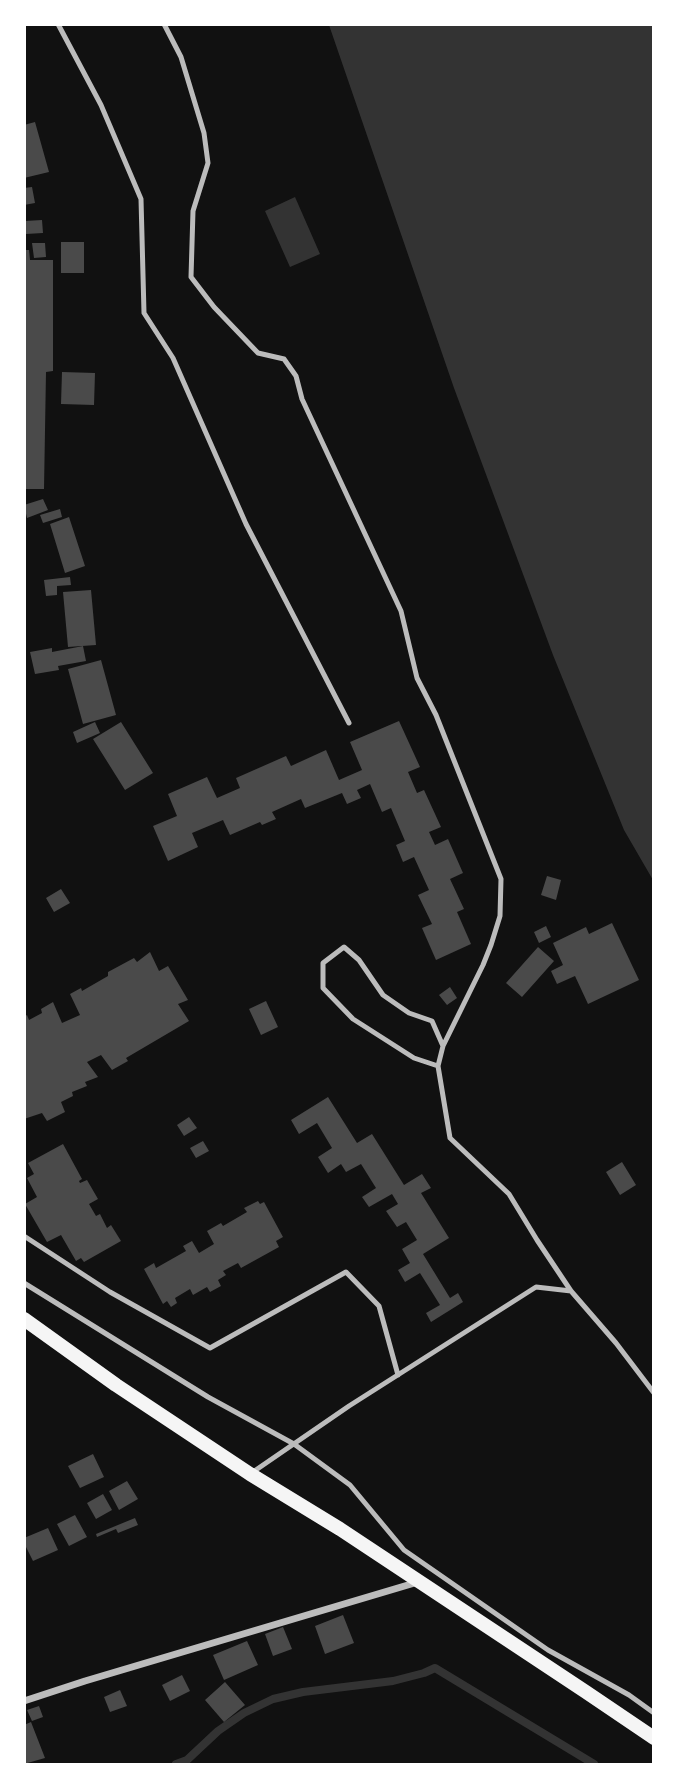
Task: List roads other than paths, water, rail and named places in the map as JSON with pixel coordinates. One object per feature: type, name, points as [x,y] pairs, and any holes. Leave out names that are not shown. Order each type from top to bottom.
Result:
[{"type":"main road","points":[[24,1319],[116,1385],[250,1474],[340,1529],[653,1738]]},
{"type":"street","points":[[24,1701],[418,1582]]},
{"type":"lane","points":[[58,24],[101,105],[141,199],[144,313],[173,358],[246,524],[349,723]]},
{"type":"lane","points":[[164,24],[181,57],[204,133],[208,163],[193,211],[191,277],[214,307],[258,353],[285,359],[296,376],[307,411],[401,611],[417,678],[436,715],[501,879],[500,916],[491,945],[443,1045],[438,1066],[450,1138],[509,1194],[571,1291],[616,1343],[653,1393]]},
{"type":"lane","points":[[438,1066],[414,1058],[353,1019],[323,988],[323,963],[344,947],[359,960],[383,995],[409,1013],[432,1021],[443,1045]]},
{"type":"lane","points":[[24,1236],[110,1292],[210,1348],[346,1272],[379,1306],[398,1375]]},
{"type":"lane","points":[[24,1283],[208,1396],[294,1444],[350,1485],[404,1550],[548,1650],[629,1695],[653,1713]]},
{"type":"lane","points":[[250,1474],[536,1287],[571,1291]]},
{"type":"waterway","points":[[176,1764],[187,1760],[218,1731],[244,1713],[273,1699],[303,1692],[393,1681],[435,1668],[594,1764]]}]
